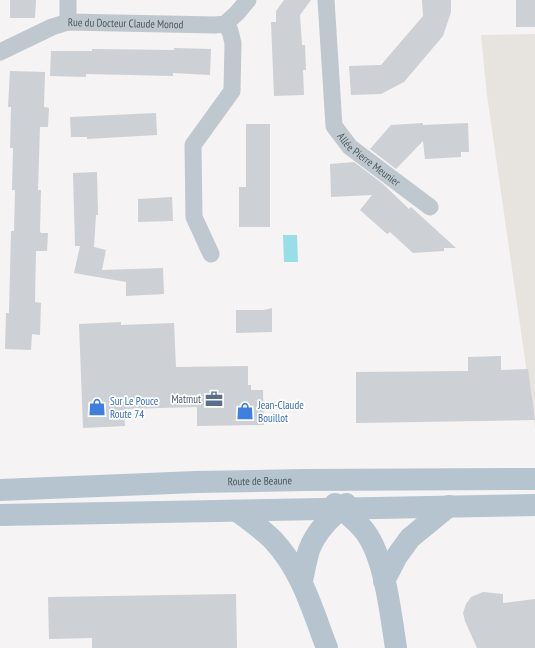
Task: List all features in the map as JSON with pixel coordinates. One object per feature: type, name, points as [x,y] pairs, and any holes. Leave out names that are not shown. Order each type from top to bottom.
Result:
[{"type":"main road","name":"Route de Beaune","points":[[0,490],[196,482],[527,479]]},
{"type":"main road","points":[[304,480],[354,519],[368,535],[378,558],[384,581],[396,648]]},
{"type":"main road","points":[[302,581],[310,549],[321,529],[341,508],[375,480]]},
{"type":"main road","points":[[0,515],[535,505]]},
{"type":"main road","points":[[384,581],[410,538],[448,506]]},
{"type":"main road","points":[[237,511],[272,539],[285,555],[302,581],[327,648]]},
{"type":"street","points":[[68,0],[68,22]]},
{"type":"street","points":[[211,254],[194,217],[193,145],[232,91],[233,43],[230,31],[225,24],[248,0]]},
{"type":"street","name":"Allée Pierre Meunier","points":[[326,0],[334,126],[350,147],[430,208]]},
{"type":"street","name":"Rue du Docteur Claude Monod","points":[[0,52],[52,27],[68,22],[225,24]]},
{"type":"shaded area","points":[[535,34],[535,429],[487,95],[481,35]]},
{"type":"water","points":[[283,235],[297,235],[298,262],[284,262]]},
{"type":"building","points":[[10,0],[36,0],[35,18],[10,18]]},
{"type":"building","points":[[284,0],[311,0],[300,15],[302,45],[305,45],[306,70],[303,70],[304,95],[274,96],[271,22],[276,22],[276,11]]},
{"type":"building","points":[[422,0],[451,0],[451,12],[443,36],[404,82],[381,94],[351,95],[349,66],[381,65],[423,16]]},
{"type":"building","points":[[516,0],[535,0],[535,27],[516,27]]},
{"type":"building","points":[[174,48],[211,49],[210,75],[173,73],[173,76],[86,74],[86,77],[50,76],[51,51],[92,51],[92,49],[174,50]]},
{"type":"building","points":[[10,71],[45,72],[44,107],[49,108],[48,127],[40,127],[38,190],[41,190],[40,231],[41,233],[48,233],[47,251],[36,251],[35,302],[41,303],[40,335],[32,334],[31,350],[5,349],[6,313],[9,313],[11,231],[14,231],[15,190],[12,190],[13,148],[10,148],[11,107],[8,107]]},
{"type":"building","points":[[156,113],[157,135],[87,139],[87,137],[71,137],[70,117]]},
{"type":"building","points":[[423,123],[423,125],[468,123],[469,152],[461,152],[461,157],[425,159],[423,141],[396,169],[370,149],[391,125]]},
{"type":"building","points":[[246,124],[270,124],[270,227],[239,227],[239,187],[246,187]]},
{"type":"building","points":[[354,162],[383,184],[409,209],[411,207],[456,248],[444,248],[444,251],[413,253],[390,232],[387,234],[360,210],[372,195],[331,197],[330,164]]},
{"type":"building","points":[[97,172],[98,215],[96,215],[94,247],[106,250],[102,270],[163,268],[164,294],[126,296],[126,282],[74,273],[80,246],[75,246],[73,173]]},
{"type":"building","points":[[172,197],[173,221],[138,222],[138,199]]},
{"type":"building","points":[[272,308],[272,332],[236,333],[236,310],[264,310]]},
{"type":"building","points":[[121,322],[121,325],[174,323],[176,367],[248,366],[248,385],[251,385],[251,390],[263,390],[264,425],[197,426],[197,407],[124,409],[125,426],[83,428],[79,324]]},
{"type":"building","points":[[501,356],[501,370],[528,369],[535,420],[356,423],[356,372],[468,371],[468,357]]},
{"type":"building","points":[[483,592],[503,594],[503,603],[535,599],[535,648],[477,648],[463,613],[466,604],[471,597]]},
{"type":"building","points":[[236,594],[237,648],[92,648],[92,638],[49,639],[48,597]]},
{"type":"place","name":"Matmut","points":[[214,399]]},
{"type":"place","name":"Sur Le Pouce Route 74","points":[[97,407]]},
{"type":"place","name":"Jean-Claude Bouillot","points":[[245,411]]}]
